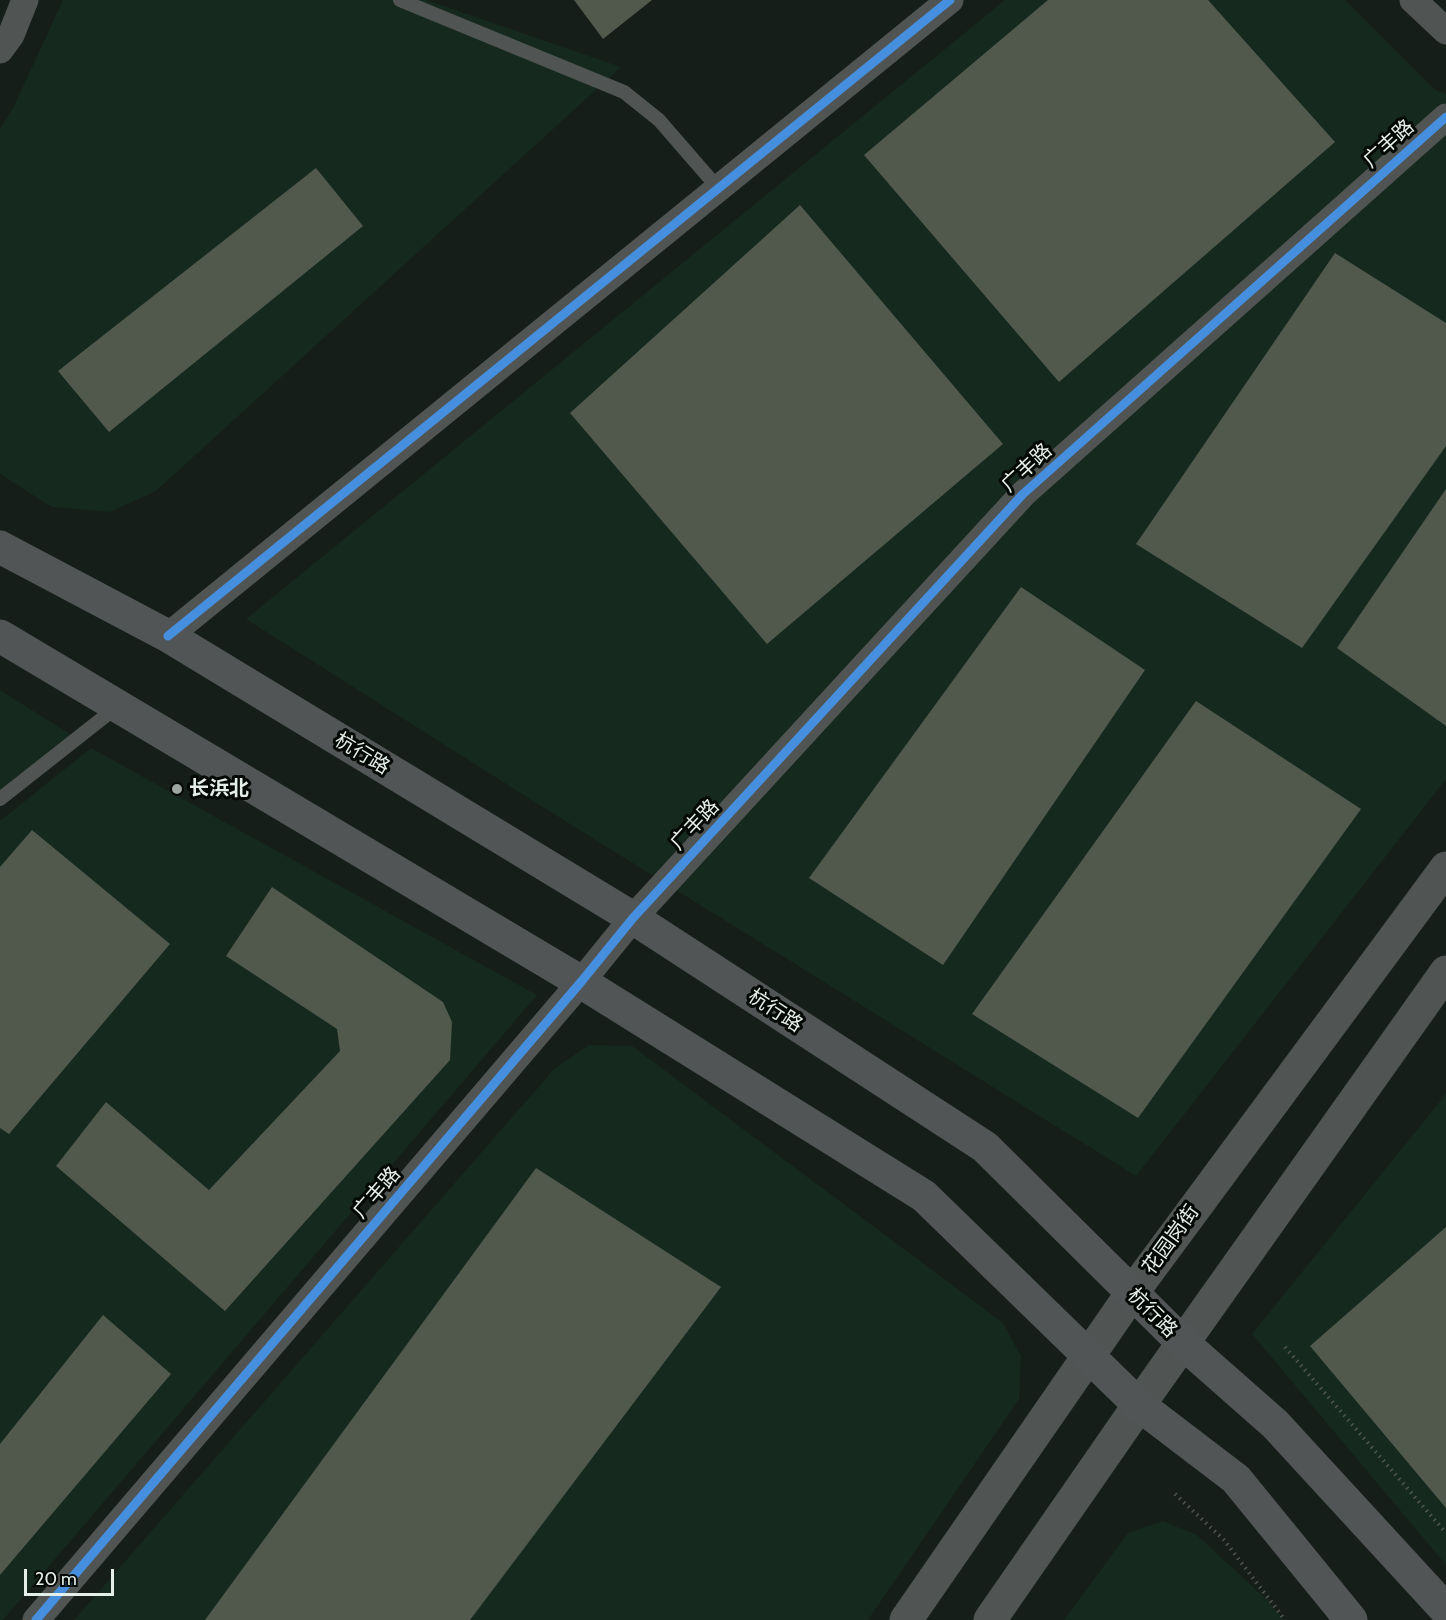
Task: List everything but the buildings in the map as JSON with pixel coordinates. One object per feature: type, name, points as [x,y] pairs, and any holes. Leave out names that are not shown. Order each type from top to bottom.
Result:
[{"type":"main road","name":"杭行路","points":[[0,547],[168,636],[633,918],[985,1147],[1183,1343],[1275,1424],[1446,1610]]},
{"type":"main road","points":[[0,636],[581,982],[924,1196],[1139,1405],[1236,1479],[1351,1620]]},
{"type":"street","points":[[0,50],[11,35],[26,0]]},
{"type":"street","points":[[168,636],[950,0]]},
{"type":"street","points":[[1413,0],[1446,31]]},
{"type":"street","name":"广丰路","points":[[36,1620],[581,982],[633,918],[1023,494],[1446,117]]},
{"type":"street","name":"花园岗街","points":[[906,1620],[1132,1293],[1446,868]]},
{"type":"street","points":[[990,1620],[1139,1405],[1446,972]]},
{"type":"lane","points":[[400,0],[624,92],[659,120],[718,188]]},
{"type":"lane","points":[[0,799],[118,706]]},
{"type":"path","points":[[1285,1347],[1446,1533]]},
{"type":"path","points":[[1175,1494],[1224,1540],[1285,1620]]},
{"type":"shaded area","points":[[63,0],[426,0],[621,67],[156,491],[110,512],[52,507],[0,474],[0,129],[13,108]]},
{"type":"shaded area","points":[[1005,0],[1345,0],[1434,89],[1446,94],[1446,779],[1136,1176],[533,801],[246,619]]},
{"type":"shaded area","points":[[0,690],[73,736],[0,795]]},
{"type":"shaded area","points":[[91,748],[537,995],[3,1620],[0,1620],[0,821]]},
{"type":"shaded area","points":[[589,1045],[632,1046],[1003,1323],[1021,1356],[1019,1399],[868,1620],[74,1620],[555,1068]]},
{"type":"shaded area","points":[[1446,1094],[1446,1565],[1252,1334]]},
{"type":"shaded area","points":[[1163,1521],[1197,1535],[1266,1599],[1284,1620],[1064,1620],[1128,1533]]},
{"type":"cycle path","points":[[168,636],[950,0]]},
{"type":"cycle path","points":[[36,1620],[581,982],[633,918],[1023,494],[1446,117]]},
{"type":"place","name":"长浜北","points":[[177,789]]}]
